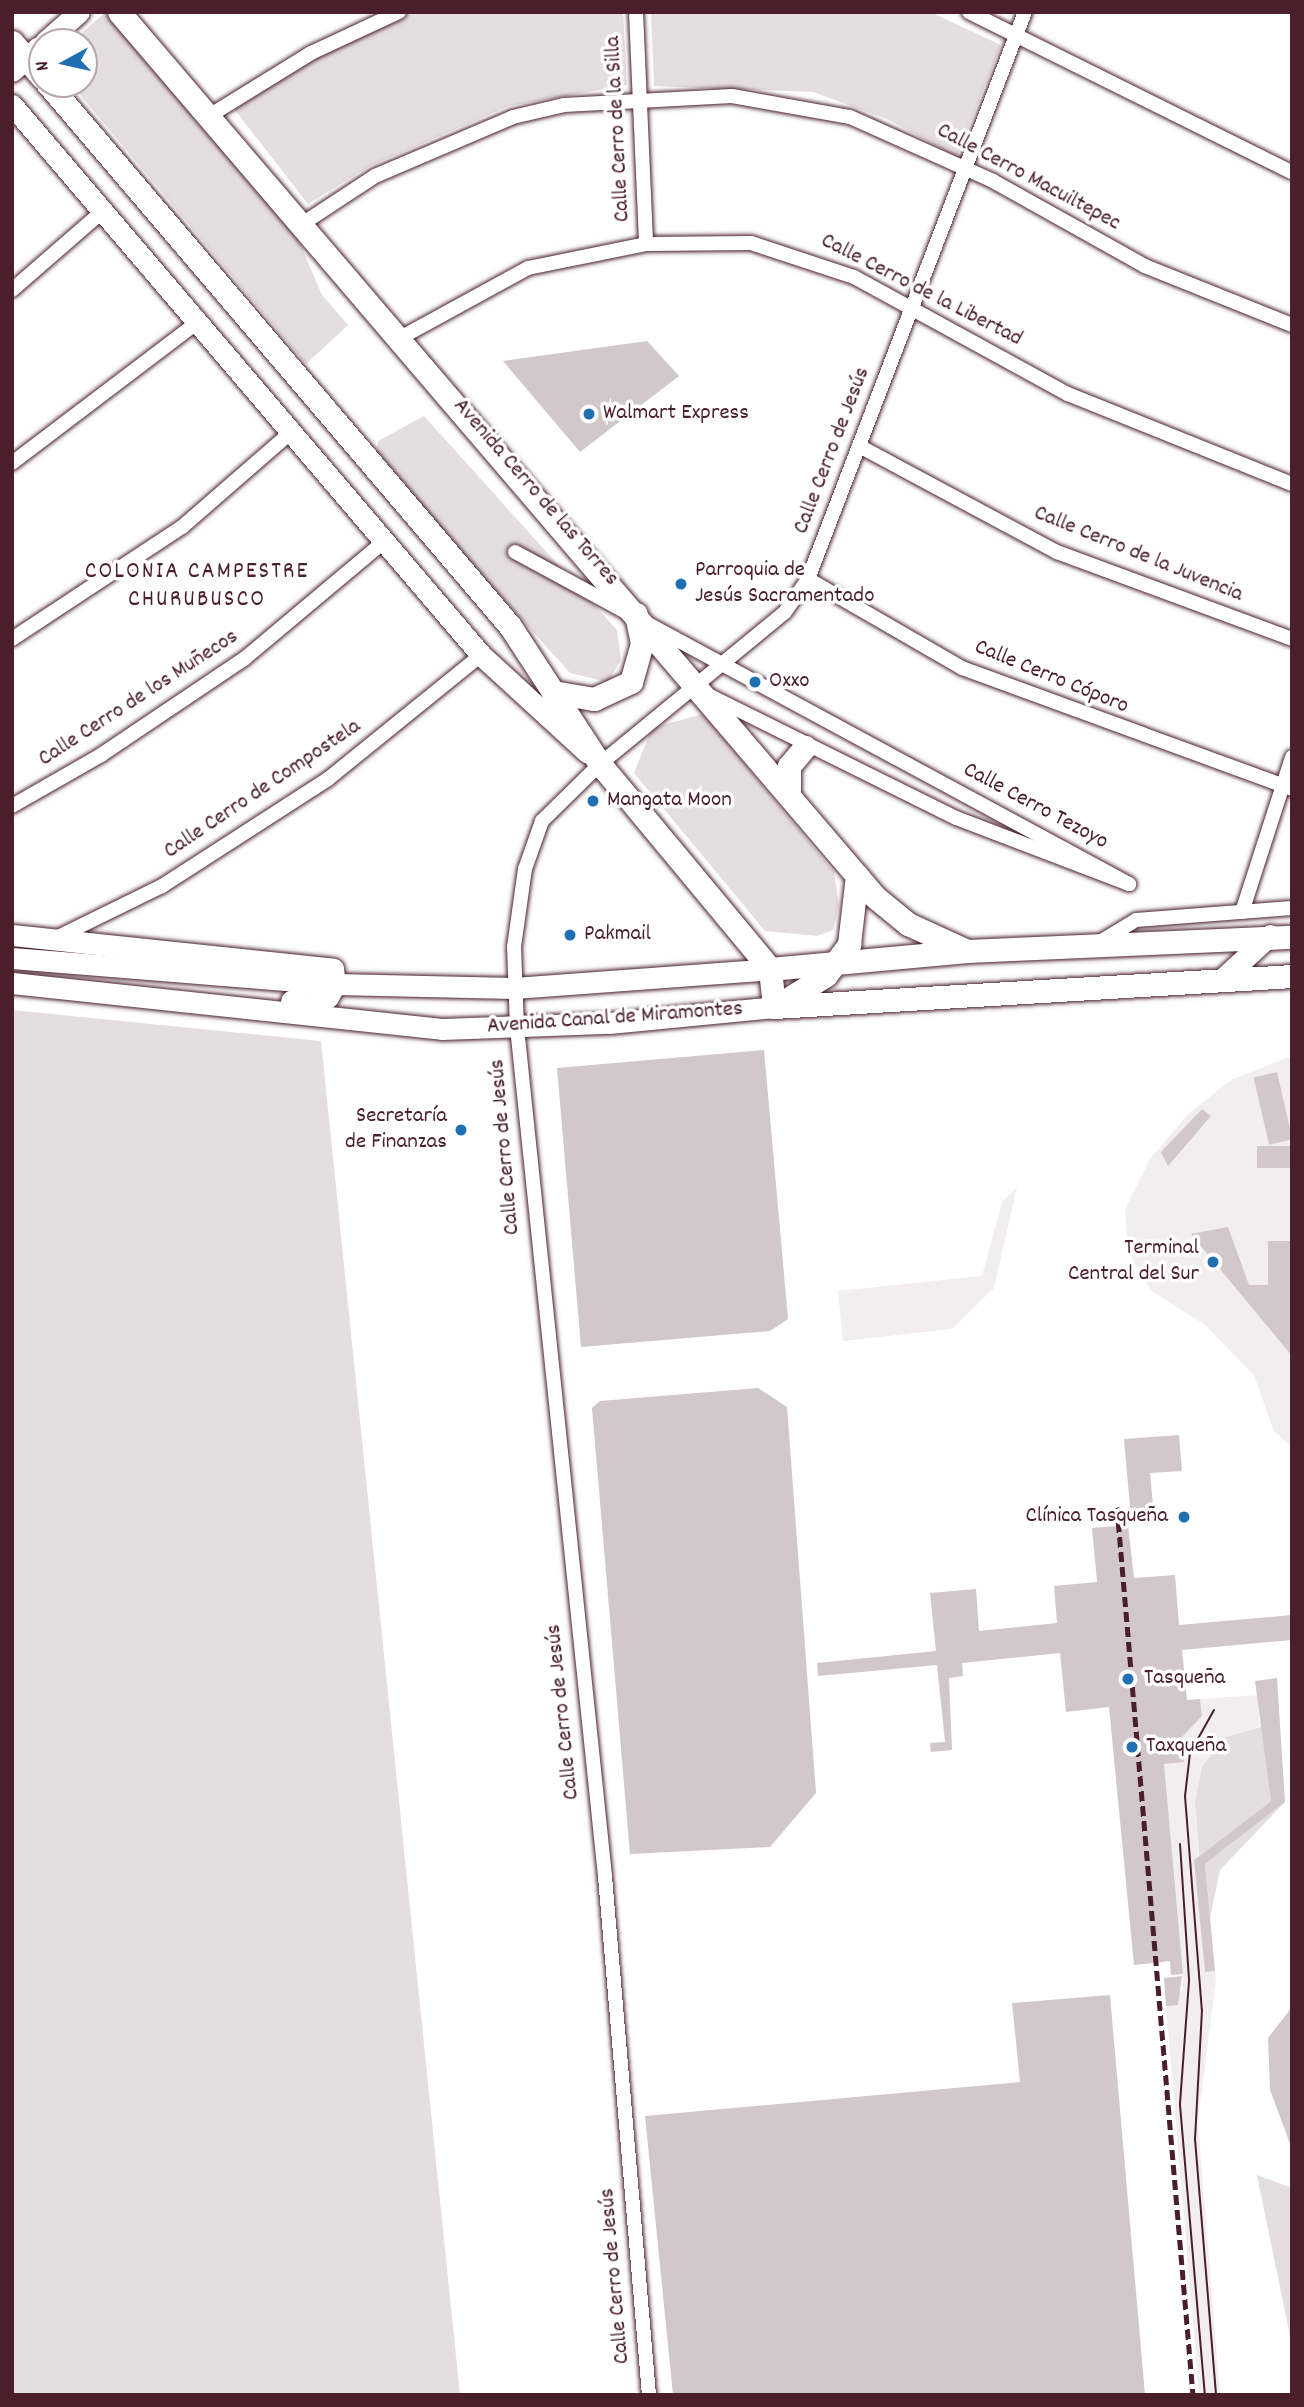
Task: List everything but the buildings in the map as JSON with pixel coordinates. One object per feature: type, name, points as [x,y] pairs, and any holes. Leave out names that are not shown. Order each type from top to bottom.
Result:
[{"type":"main road","points":[[27,52],[79,12]]},
{"type":"main road","name":"Avenida Cerro de las Torres","points":[[119,12],[703,689],[892,914],[967,951]]},
{"type":"main road","points":[[60,98],[502,616],[600,764],[769,970],[774,1007],[816,984],[838,962],[856,921],[857,875]]},
{"type":"main road","points":[[12,105],[104,210],[195,324],[481,655],[600,764]]},
{"type":"main road","points":[[553,692],[594,699],[631,682],[642,643],[631,605]]},
{"type":"main road","points":[[789,790],[789,766],[805,747]]},
{"type":"main road","name":"Avenida Canal de Miramontes","points":[[1220,981],[1260,938],[1292,927]]},
{"type":"main road","points":[[12,935],[323,964],[333,969],[335,984],[316,1003],[254,997],[217,1003]]},
{"type":"main road","name":"Avenida Canal de Miramontes","points":[[12,958],[335,984],[514,988],[769,970],[967,951],[1292,937]]},
{"type":"main road","name":"Avenida Canal de Miramontes","points":[[12,982],[217,1003],[375,1025],[517,1028],[774,1007],[1292,976]]},
{"type":"street","points":[[209,116],[311,53],[399,12]]},
{"type":"street","name":"Calle Cerro de la Silla","points":[[636,12],[646,244]]},
{"type":"street","points":[[969,12],[1292,172]]},
{"type":"street","name":"Calle Cerro de Jesús","points":[[649,2395],[605,1875],[517,1028],[514,947],[530,841],[600,764],[703,689],[785,611],[808,579],[1025,12]]},
{"type":"street","name":"Calle Cerro Macuiltepec","points":[[302,224],[375,176],[513,117],[641,98],[732,96],[795,103],[850,117],[967,167],[1145,266],[1292,325]]},
{"type":"street","points":[[12,290],[104,210]]},
{"type":"street","name":"Calle Cerro de la Libertad","points":[[400,338],[528,268],[646,244],[751,243],[801,255],[914,307],[1068,394],[1292,484]]},
{"type":"street","points":[[12,463],[195,324]]},
{"type":"street","points":[[12,639],[182,527],[289,434]]},
{"type":"street","name":"Calle Cerro de la Juvencia","points":[[859,446],[1057,552],[1292,639]]},
{"type":"street","name":"Calle Cerro de los Muñecos","points":[[12,806],[102,755],[244,659],[382,542]]},
{"type":"street","name":"Calle Cerro Tezoyo","points":[[514,552],[1129,884],[956,818],[805,747],[703,689]]},
{"type":"street","name":"Calle Cerro Cóporo","points":[[808,579],[962,668],[1288,788]]},
{"type":"street","name":"Calle Cerro de Compostela","points":[[56,938],[162,886],[328,779],[481,655]]},
{"type":"street","points":[[1242,912],[1288,788],[1292,757]]},
{"type":"street","name":"Avenida Canal de Miramontes","points":[[1094,945],[1136,920],[1292,908]]},
{"type":"shaded area","points":[[106,12],[112,12],[293,227],[322,295],[348,325],[306,364],[83,98],[98,98],[98,28],[87,28]]},
{"type":"shaded area","points":[[391,12],[623,12],[627,85],[509,106],[370,166],[308,204],[231,105]]},
{"type":"shaded area","points":[[651,12],[930,12],[1001,45],[957,157],[887,119],[813,92],[654,86]]},
{"type":"shaded area","points":[[424,416],[617,630],[621,660],[608,682],[570,673],[377,458],[378,441]]},
{"type":"shaded area","points":[[703,714],[834,872],[839,906],[833,930],[817,936],[765,931],[634,773],[652,728]]},
{"type":"shaded area","points":[[12,1010],[321,1041],[460,2395],[12,2395]]},
{"type":"shaded area","name":"Terminal Central del Sur","points":[[1292,1056],[1292,1447],[1274,1431],[1254,1375],[1204,1324],[1153,1292],[1140,1276],[1128,1248],[1125,1209],[1150,1159],[1188,1114],[1231,1080]]},
{"type":"shaded area","points":[[1017,1187],[994,1288],[952,1329],[843,1341],[838,1291],[982,1276],[1002,1202]]},
{"type":"shaded area","points":[[1257,1695],[1260,1726],[1226,1737],[1195,1802],[1205,1972],[1215,1971],[1216,1978],[1198,2122],[1220,2395],[1199,2395],[1166,2006],[1183,1989],[1183,1974],[1164,1764],[1184,1762],[1181,1738],[1202,1716],[1200,1699]]},
{"type":"shaded area","points":[[1263,1726],[1271,1801],[1199,1856],[1195,1802],[1202,1767],[1226,1737]]},
{"type":"shaded area","points":[[1285,1802],[1220,1870],[1210,1918],[1205,1864]]},
{"type":"shaded area","points":[[1257,2175],[1292,2188],[1292,2346]]},
{"type":"tram line","points":[[1214,1710],[1190,1753],[1185,1796],[1202,2010],[1195,2139],[1216,2395]]},
{"type":"tram line","points":[[1180,1844],[1189,1981],[1180,2105],[1205,2395]]},
{"type":"railway","points":[[1117,1507],[1193,2395]]},
{"type":"place","name":"Walmart Express","points":[[589,414]]},
{"type":"place","name":"Parroquia de Jesús Sacramentado","points":[[681,584]]},
{"type":"place","name":"Oxxo","points":[[755,682]]},
{"type":"place","name":"Mangata Moon","points":[[593,801]]},
{"type":"place","name":"Pakmail","points":[[570,935]]},
{"type":"place","name":"Secretaría de Finanzas","points":[[461,1130]]},
{"type":"place","name":"Terminal Central del Sur","points":[[1213,1262]]},
{"type":"place","name":"Clínica Tasqueña","points":[[1184,1517]]},
{"type":"place","name":"Tasqueña","points":[[1128,1679]]},
{"type":"place","name":"Taxqueña","points":[[1132,1747]]},
{"type":"district","name":"COLONIA CAMPESTRE CHURUBUSCO","points":[[197,587]]}]
